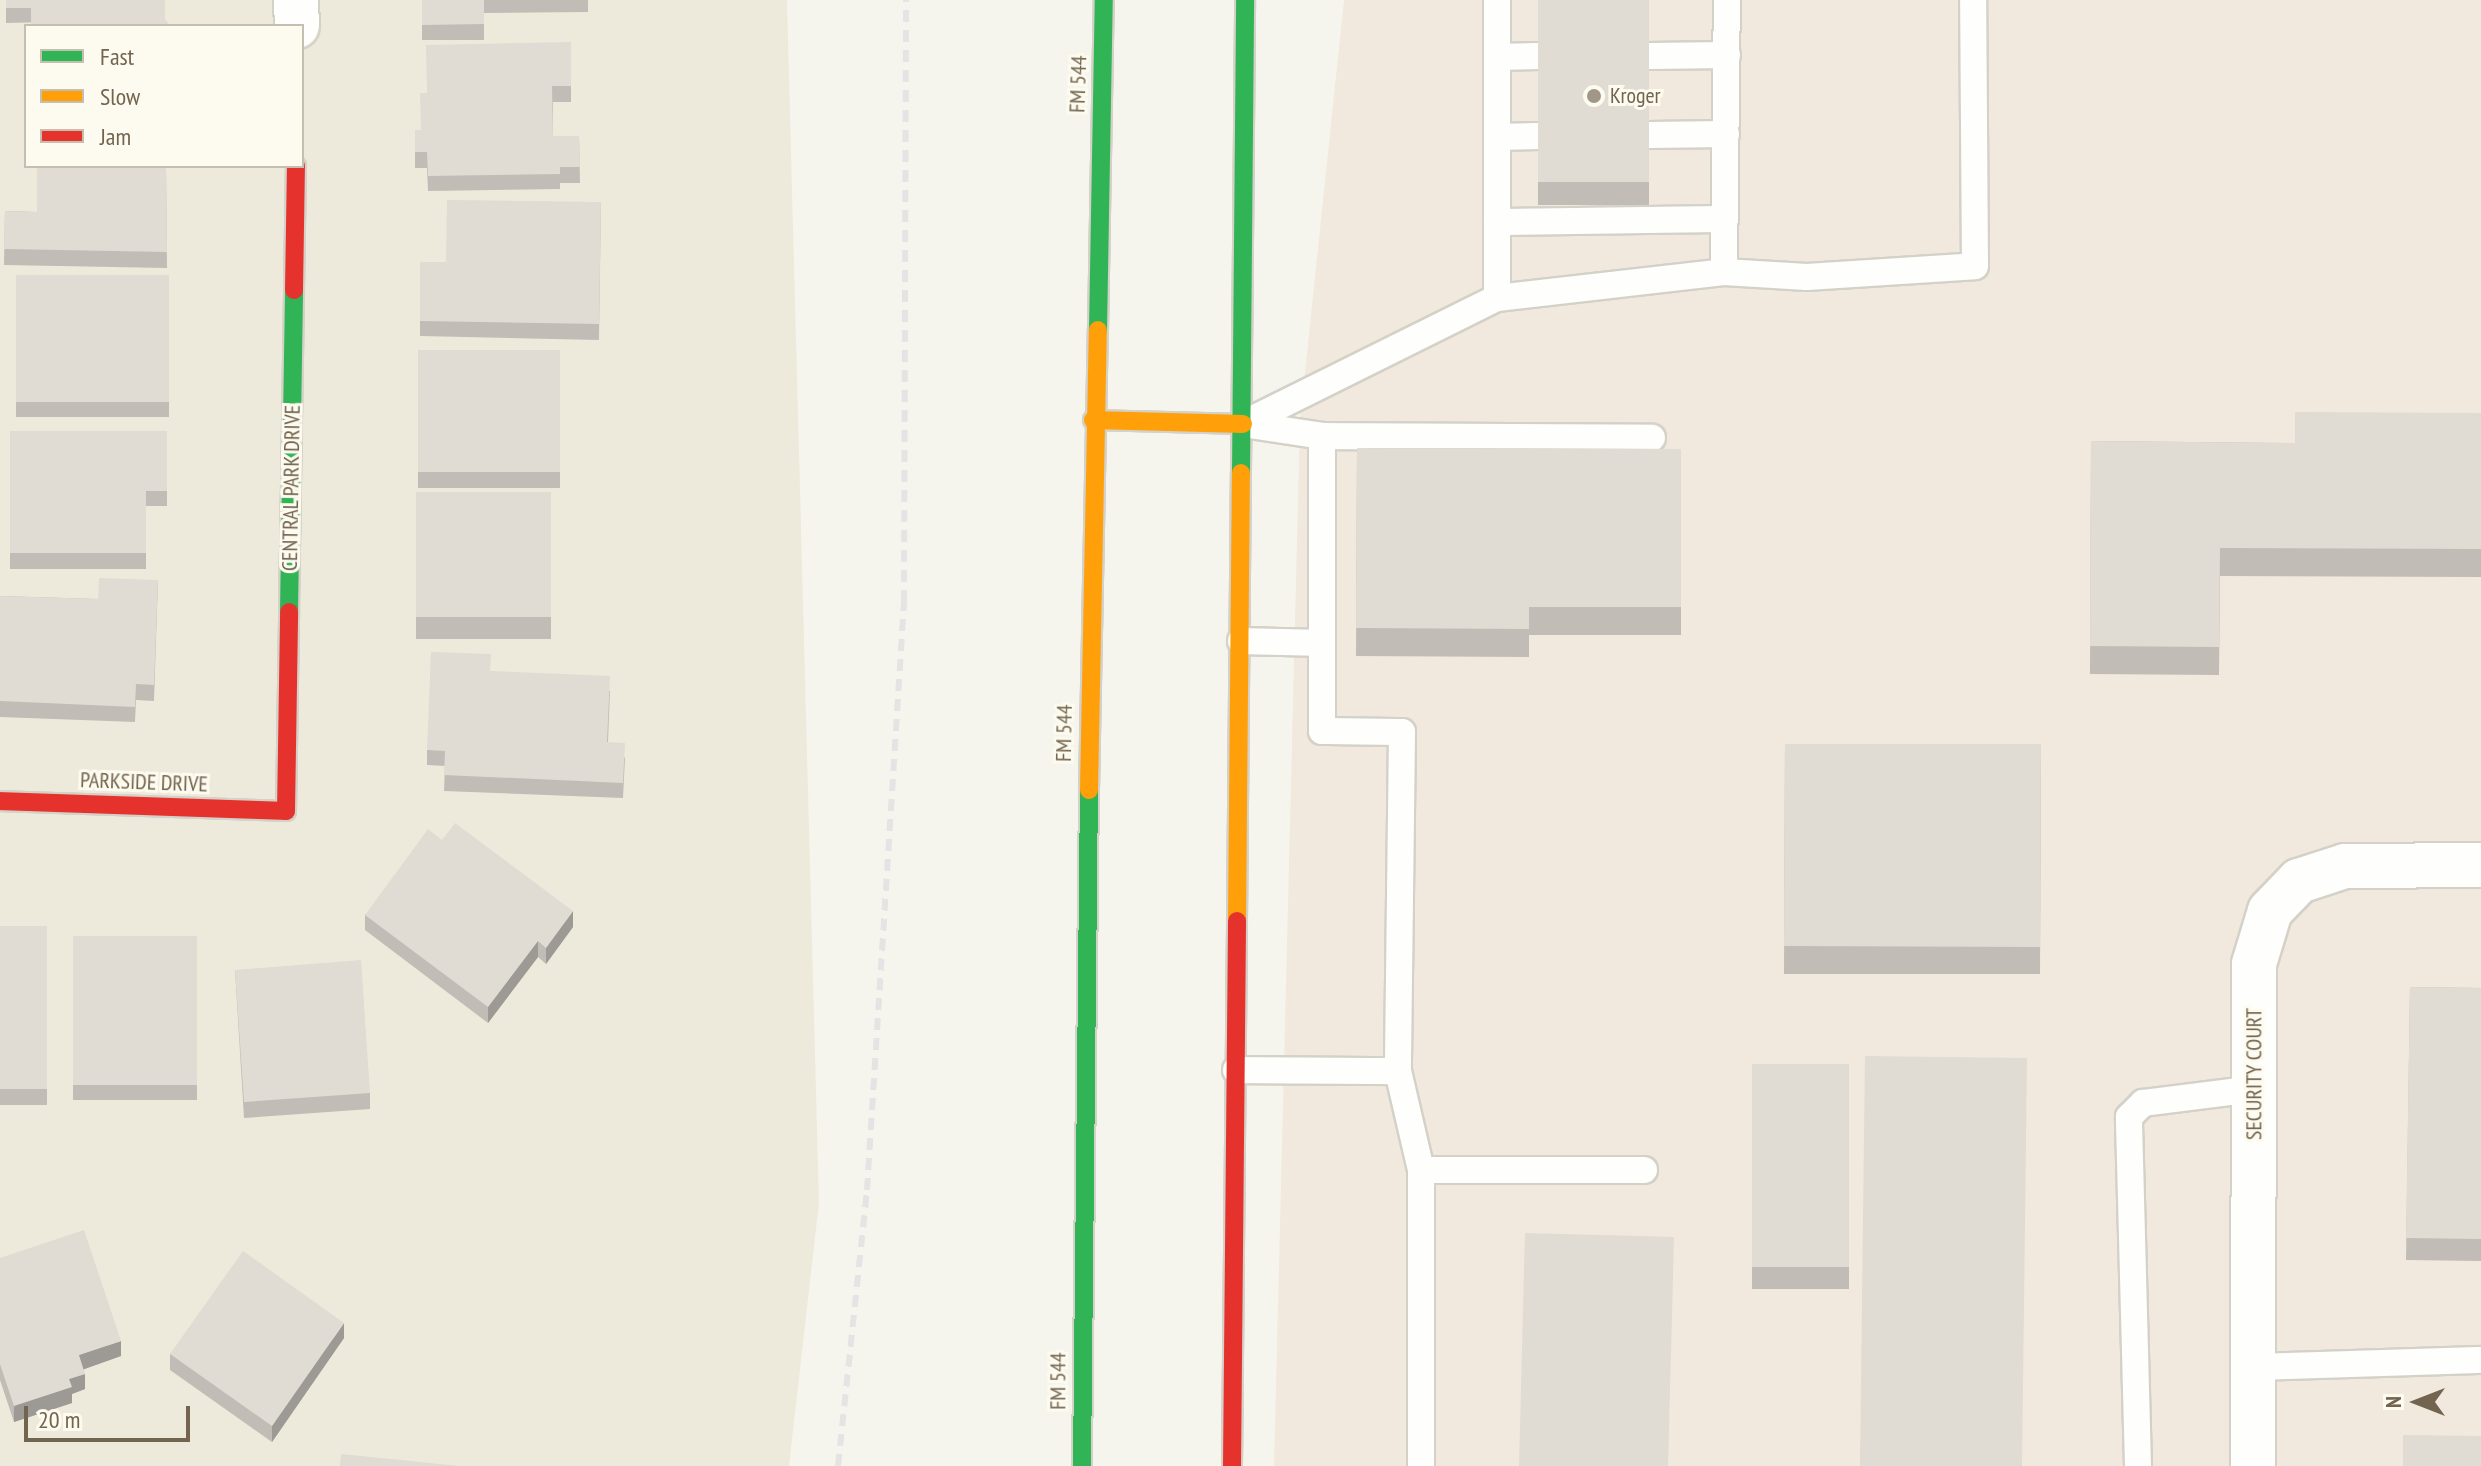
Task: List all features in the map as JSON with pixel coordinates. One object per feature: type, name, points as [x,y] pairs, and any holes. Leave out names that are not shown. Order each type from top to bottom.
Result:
[{"type":"main road","name":"FM 544","points":[[1082,1466],[1093,420],[1104,0]]},
{"type":"main road","points":[[1232,1466],[1245,0]]},
{"type":"main road","name":"CENTRAL PARK DRIVE","points":[[286,811],[296,168]]},
{"type":"main road","points":[[1093,420],[1243,424]]},
{"type":"main road","name":"PARKSIDE DRIVE","points":[[0,801],[286,811]]},
{"type":"street","points":[[296,0],[297,24]]},
{"type":"street","name":"SECURITY COURT","points":[[2253,1466],[2254,964],[2270,911],[2299,881],[2345,866],[2481,865]]},
{"type":"lane","points":[[1497,0],[1497,298]]},
{"type":"lane","points":[[1724,272],[1727,0]]},
{"type":"lane","points":[[1243,424],[1497,298],[1724,272],[1807,277],[1975,266],[1973,0]]},
{"type":"lane","points":[[1649,56],[1727,55]]},
{"type":"lane","points":[[1497,57],[1538,56]]},
{"type":"lane","points":[[1649,135],[1726,134]]},
{"type":"lane","points":[[1497,137],[1538,136]]},
{"type":"lane","points":[[1497,222],[1725,219]]},
{"type":"lane","points":[[1243,424],[1322,436],[1652,438]]},
{"type":"lane","points":[[1322,436],[1322,731],[1402,732],[1398,1071],[1421,1170],[1421,1466]]},
{"type":"lane","points":[[1241,641],[1322,643]]},
{"type":"lane","points":[[1236,1070],[1398,1071]]},
{"type":"lane","points":[[2138,1466],[2129,1117],[2143,1103],[2254,1089]]},
{"type":"lane","points":[[1421,1170],[1644,1170]]},
{"type":"lane","points":[[2253,1367],[2481,1360]]},
{"type":"shaded area","points":[[0,0],[787,0],[819,1203],[789,1466],[0,1466]]},
{"type":"shaded area","points":[[1344,0],[2481,0],[2481,1466],[1274,1466],[1300,420]]},
{"type":"building","points":[[6,0],[165,0],[165,19],[169,24],[31,24],[31,8],[6,8]]},
{"type":"building","points":[[422,0],[484,0],[484,24],[422,25]]},
{"type":"building","name":"Kroger","points":[[1538,0],[1649,0],[1649,182],[1538,182]]},
{"type":"building","points":[[571,42],[571,86],[552,86],[553,136],[579,136],[580,167],[560,167],[560,174],[428,176],[427,152],[415,152],[415,130],[421,130],[420,93],[427,93],[426,45]]},
{"type":"building","points":[[37,168],[166,168],[167,252],[4,249],[5,211],[37,212]]},
{"type":"building","points":[[447,200],[601,202],[599,324],[420,321],[420,262],[446,262]]},
{"type":"building","points":[[16,275],[169,275],[169,402],[16,402]]},
{"type":"building","points":[[418,350],[560,350],[560,472],[418,472]]},
{"type":"building","points":[[2295,412],[2481,413],[2481,549],[2220,548],[2219,647],[2090,646],[2091,441],[2295,443]]},
{"type":"building","points":[[10,431],[167,431],[167,491],[146,491],[146,553],[10,553]]},
{"type":"building","points":[[1357,448],[1681,449],[1681,607],[1529,607],[1529,629],[1356,628]]},
{"type":"building","points":[[416,492],[551,492],[551,617],[416,617]]},
{"type":"building","points":[[99,578],[158,580],[154,685],[136,684],[135,707],[0,701],[0,596],[98,599]]},
{"type":"building","points":[[431,652],[491,654],[490,671],[610,676],[607,742],[625,743],[623,783],[444,775],[445,751],[427,750]]},
{"type":"building","points":[[1785,744],[2041,744],[2040,947],[1784,946]]},
{"type":"building","points":[[455,823],[573,911],[546,948],[538,941],[488,1007],[365,915],[428,829],[442,840]]},
{"type":"building","points":[[0,926],[47,926],[47,1089],[0,1089]]},
{"type":"building","points":[[73,936],[197,936],[197,1085],[73,1085]]},
{"type":"building","points":[[361,960],[370,1093],[244,1102],[235,970]]},
{"type":"building","points":[[2410,987],[2481,988],[2481,1239],[2406,1238]]},
{"type":"building","points":[[1865,1056],[2027,1058],[2022,1466],[1860,1466]]},
{"type":"building","points":[[1752,1064],[1849,1064],[1849,1267],[1752,1267]]},
{"type":"building","points":[[84,1230],[121,1341],[79,1355],[85,1374],[69,1379],[72,1387],[14,1406],[0,1364],[0,1258]]},
{"type":"building","points":[[1525,1233],[1674,1237],[1668,1466],[1519,1466]]},
{"type":"building","points":[[243,1251],[344,1323],[272,1426],[170,1354]]},
{"type":"building","points":[[2403,1435],[2481,1436],[2481,1466],[2403,1466]]},
{"type":"building","points":[[341,1454],[460,1466],[340,1466]]},
{"type":"railway","points":[[838,1466],[867,1190],[904,602],[906,0]]},
{"type":"traffic: fast","points":[[1098,330],[1104,0]]},
{"type":"traffic: fast","points":[[1241,473],[1245,0]]},
{"type":"traffic: fast","points":[[289,612],[294,290]]},
{"type":"traffic: fast","points":[[1082,1466],[1089,790]]},
{"type":"traffic: slow","points":[[1089,790],[1098,330]]},
{"type":"traffic: slow","points":[[1093,420],[1243,424]]},
{"type":"traffic: slow","points":[[1237,921],[1241,473]]},
{"type":"traffic: jam","points":[[294,290],[296,168]]},
{"type":"traffic: jam","points":[[0,801],[286,811],[289,612]]},
{"type":"traffic: jam","points":[[1232,1466],[1237,921]]},
{"type":"place","name":"Kroger","points":[[1594,96]]}]
